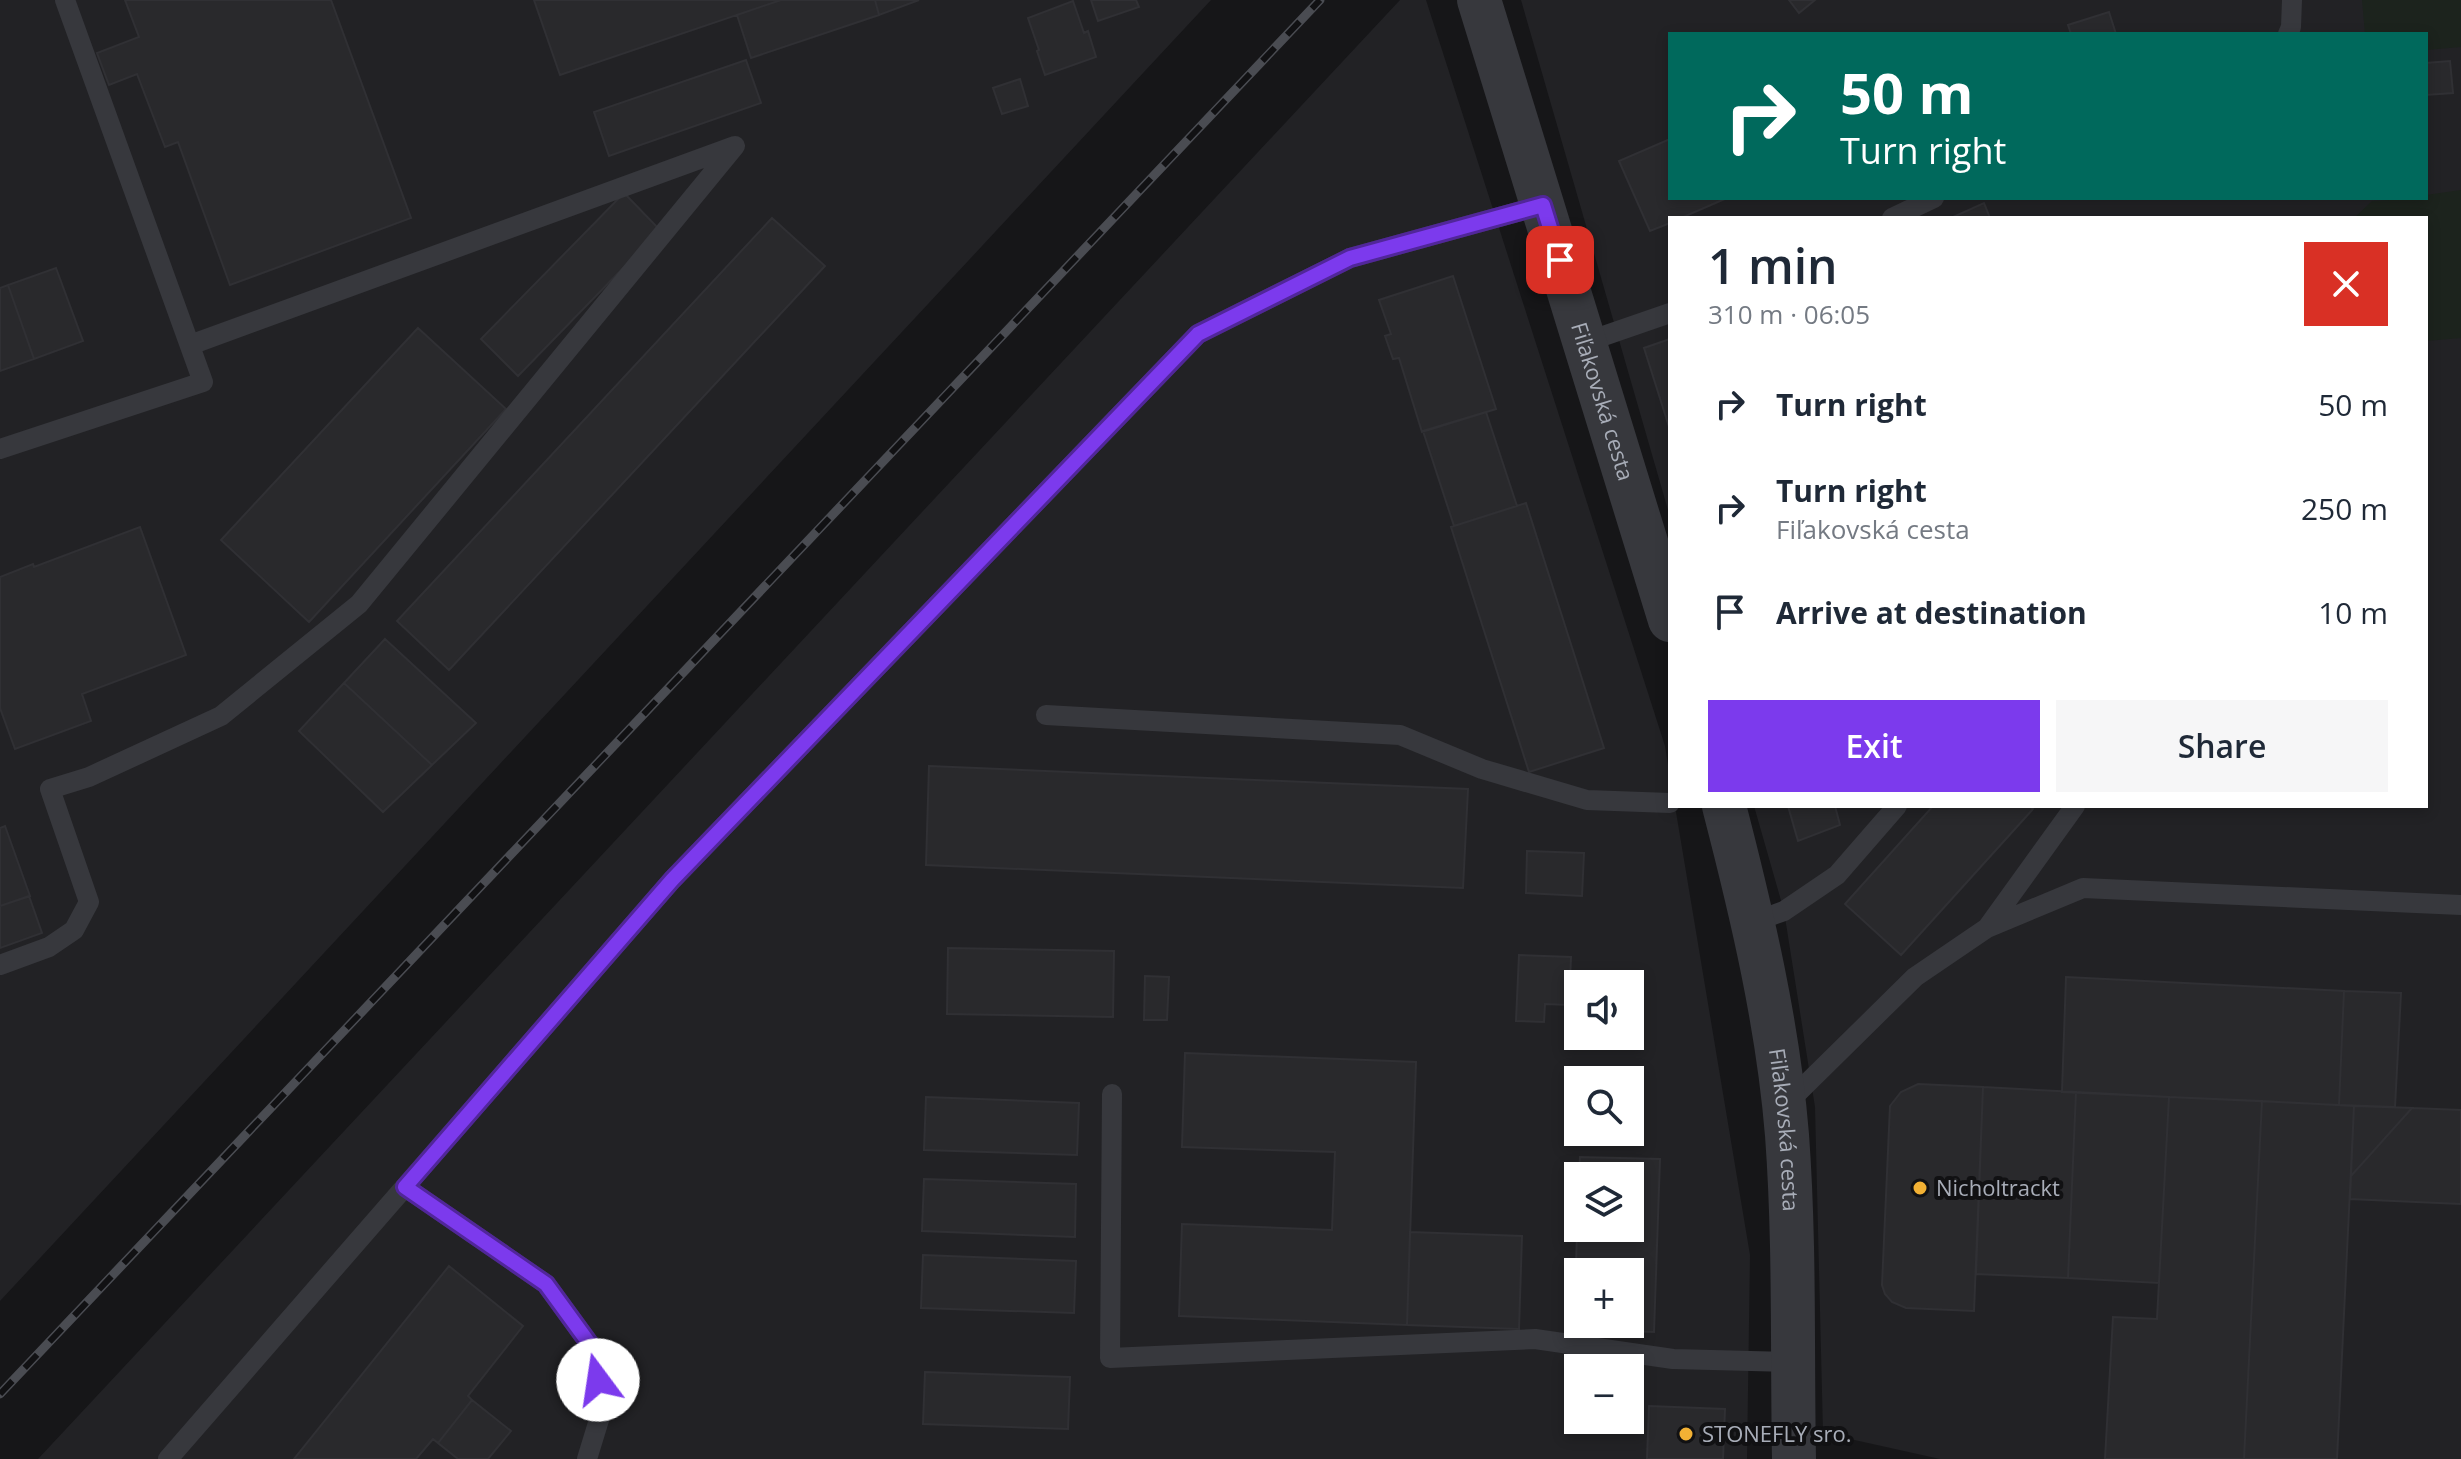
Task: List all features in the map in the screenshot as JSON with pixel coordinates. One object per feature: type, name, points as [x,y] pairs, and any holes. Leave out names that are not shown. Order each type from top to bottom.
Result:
[{"type":"street","name":"Fiľakovská cesta","points":[[1479,0],[1668,613]]},
{"type":"street","name":"Fiľakovská cesta","points":[[1725,808],[1754,922],[1787,1135],[1794,1459]]},
{"type":"lane","points":[[0,449],[203,382],[65,0]]},
{"type":"lane","points":[[2289,32],[2292,0]]},
{"type":"lane","points":[[0,965],[49,947],[74,930],[89,902],[50,789],[89,777],[221,716],[359,604],[735,146],[190,345]]},
{"type":"lane","points":[[1896,216],[1930,200]]},
{"type":"lane","points":[[170,1458],[672,880],[1198,334],[1350,258],[1543,205]]},
{"type":"lane","points":[[1586,342],[1668,314]]},
{"type":"lane","points":[[1046,715],[1400,735],[1482,769],[1587,800],[1668,803]]},
{"type":"lane","points":[[1754,922],[1784,911],[1837,875],[1895,808]]},
{"type":"lane","points":[[1987,928],[2074,808]]},
{"type":"lane","points":[[1783,1107],[1915,977],[1987,928],[2083,888],[2461,905]]},
{"type":"lane","points":[[1112,1094],[1110,1358],[1535,1339],[1673,1359],[1792,1362]]},
{"type":"lane","points":[[405,1187],[546,1284],[594,1350],[602,1410],[587,1459]]},
{"type":"shaded area","points":[[0,0],[1211,0],[0,1301]]},
{"type":"shaded area","points":[[1400,0],[1426,0],[1665,746],[1668,808],[1675,808],[1750,1255],[1747,1459],[38,1459]]},
{"type":"shaded area","points":[[1521,0],[2461,0],[2461,1459],[1940,1459],[1823,1433],[1815,1107],[1784,911],[1755,808],[2428,808],[2428,216],[1668,216],[1668,510]]},
{"type":"shaded area","points":[[2362,0],[2461,0],[2461,47],[2428,50],[2428,32],[2365,32]]},
{"type":"shaded area","points":[[2461,190],[2461,338],[2428,341],[2428,216],[2356,216],[2372,201],[2428,200],[2428,195]]},
{"type":"building","points":[[125,0],[331,0],[411,218],[230,285],[178,142],[165,147],[137,74],[109,85],[97,53],[139,37]]},
{"type":"building","points":[[534,0],[781,0],[560,75]]},
{"type":"building","points":[[781,0],[875,0],[879,15],[751,58],[737,15]]},
{"type":"building","points":[[875,0],[919,0],[879,15]]},
{"type":"building","points":[[1091,0],[1136,0],[1139,7],[1098,21]]},
{"type":"building","points":[[1789,0],[1815,0],[1799,13]]},
{"type":"building","points":[[1073,1],[1084,33],[1088,31],[1096,57],[1045,75],[1028,18]]},
{"type":"building","points":[[2109,12],[2115,32],[2070,32],[2068,25]]},
{"type":"building","points":[[746,60],[761,103],[609,156],[594,112]]},
{"type":"building","points":[[2450,61],[2453,93],[2428,95],[2428,63]]},
{"type":"building","points":[[1020,79],[1028,106],[1002,114],[993,88]]},
{"type":"building","points":[[1668,140],[1668,200],[1722,200],[1686,216],[1668,216],[1668,224],[1650,231],[1619,161]]},
{"type":"building","points":[[624,193],[660,230],[518,376],[481,339]]},
{"type":"building","points":[[1984,203],[1989,216],[1955,216]]},
{"type":"building","points":[[772,218],[825,266],[449,670],[397,621]]},
{"type":"building","points":[[56,268],[83,341],[34,359],[8,285]]},
{"type":"building","points":[[1453,276],[1496,409],[1422,432],[1399,358],[1393,359],[1385,336],[1391,334],[1379,300]]},
{"type":"building","points":[[8,285],[34,359],[0,371],[0,288]]},
{"type":"building","points":[[418,328],[506,409],[309,622],[221,540]]},
{"type":"building","points":[[1668,340],[1668,424],[1644,348]]},
{"type":"building","points":[[1486,412],[1517,506],[1454,526],[1423,431]]},
{"type":"building","points":[[1526,503],[1604,748],[1529,772],[1451,527]]},
{"type":"building","points":[[140,527],[186,655],[82,694],[91,721],[15,749],[0,708],[0,577]]},
{"type":"building","points":[[385,639],[476,723],[432,765],[344,683]]},
{"type":"building","points":[[344,683],[432,765],[383,812],[299,731]]},
{"type":"building","points":[[929,766],[1468,789],[1463,888],[926,865]]},
{"type":"building","points":[[1789,808],[1836,808],[1840,825],[1798,841]]},
{"type":"building","points":[[1931,808],[2033,809],[1901,955],[1845,904]]},
{"type":"building","points":[[5,826],[30,896],[0,906],[0,828]]},
{"type":"building","points":[[1527,851],[1584,853],[1582,896],[1526,893]]},
{"type":"building","points":[[29,896],[42,933],[0,948],[0,906]]},
{"type":"building","points":[[948,948],[1114,951],[1113,1017],[947,1014]]},
{"type":"building","points":[[1519,955],[1571,957],[1570,970],[1564,970],[1564,1005],[1545,1004],[1544,1022],[1516,1021]]},
{"type":"building","points":[[1145,976],[1169,977],[1167,1020],[1144,1020]]},
{"type":"building","points":[[2066,977],[2344,991],[2339,1105],[2062,1092]]},
{"type":"building","points":[[2344,991],[2401,993],[2395,1107],[2339,1105]]},
{"type":"building","points":[[1185,1053],[1416,1062],[1407,1325],[1179,1316],[1182,1224],[1332,1230],[1335,1152],[1182,1147]]},
{"type":"building","points":[[1918,1084],[1983,1087],[1974,1311],[1906,1308],[1892,1302],[1882,1285],[1890,1106],[1901,1092]]},
{"type":"building","points":[[1983,1087],[2076,1092],[2068,1278],[1976,1274]]},
{"type":"building","points":[[2076,1092],[2169,1097],[2159,1283],[2068,1278]]},
{"type":"building","points":[[926,1097],[1079,1103],[1077,1155],[924,1150]]},
{"type":"building","points":[[2169,1097],[2262,1101],[2244,1459],[2105,1459],[2113,1317],[2157,1319]]},
{"type":"building","points":[[2262,1101],[2354,1106],[2337,1459],[2244,1459]]},
{"type":"building","points":[[2354,1106],[2412,1108],[2351,1176]]},
{"type":"building","points":[[2412,1108],[2461,1110],[2461,1204],[2350,1199],[2351,1176]]},
{"type":"building","points":[[1580,1157],[1660,1159],[1654,1332],[1644,1332],[1644,1258],[1576,1258],[1577,1242],[1644,1242],[1644,1162],[1580,1162]]},
{"type":"building","points":[[924,1179],[1076,1184],[1075,1237],[922,1231]]},
{"type":"building","points":[[1410,1232],[1522,1236],[1519,1329],[1407,1325]]},
{"type":"building","points":[[923,1255],[1076,1261],[1074,1313],[921,1308]]},
{"type":"building","points":[[449,1266],[523,1326],[468,1396],[472,1400],[438,1443],[433,1439],[416,1459],[294,1459]]},
{"type":"building","points":[[925,1372],[1070,1377],[1068,1429],[923,1424]]},
{"type":"building","points":[[472,1400],[511,1431],[488,1459],[458,1459],[438,1443]]},
{"type":"building","name":"STONEFLY sro.","points":[[1649,1406],[1725,1409],[1723,1459],[1647,1459]]},
{"type":"railway","points":[[0,1394],[1320,0]]},
{"type":"place","name":"Nicholtrackt","points":[[1920,1188]]},
{"type":"place","name":"STONEFLY sro.","points":[[1686,1434]]},
{"type":"route","points":[[598,1380],[594,1350],[546,1284],[405,1187],[672,880],[1198,334],[1350,258],[1543,205],[1560,260]]}]
